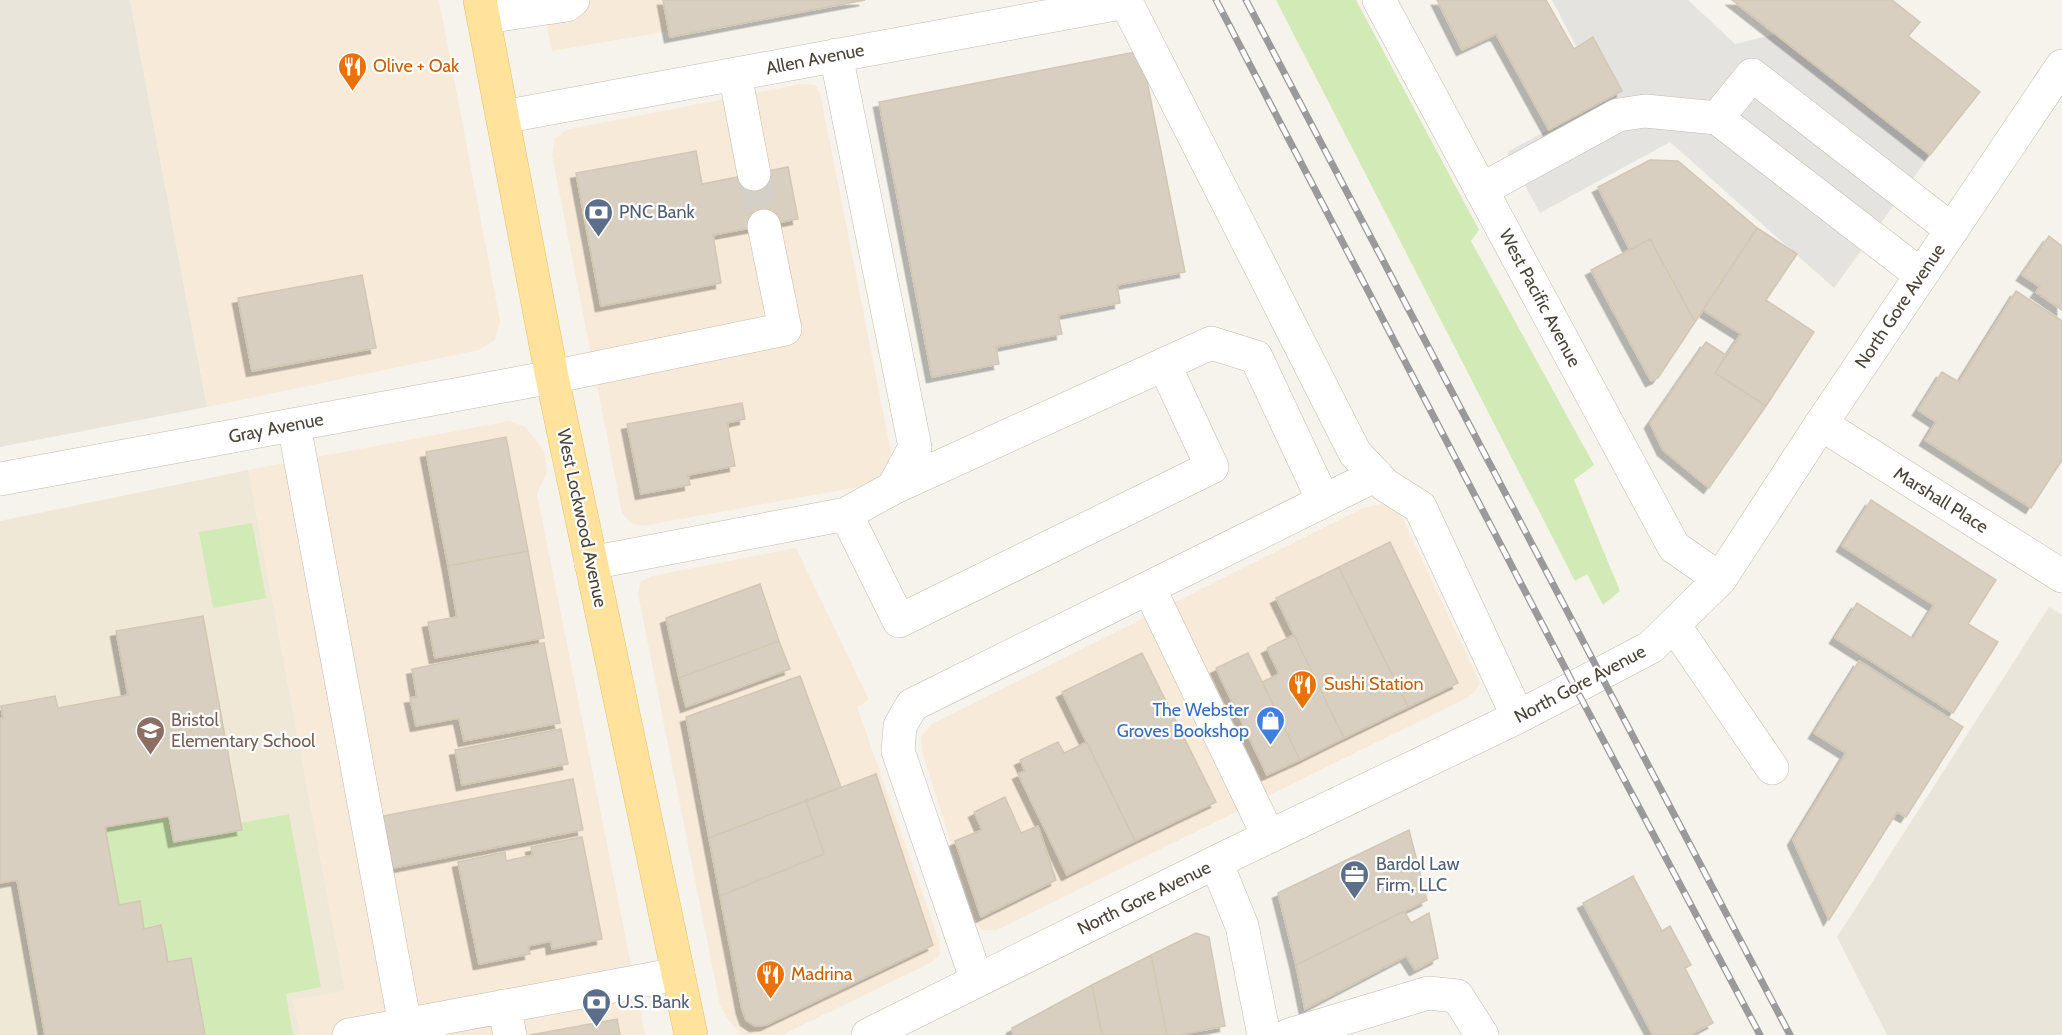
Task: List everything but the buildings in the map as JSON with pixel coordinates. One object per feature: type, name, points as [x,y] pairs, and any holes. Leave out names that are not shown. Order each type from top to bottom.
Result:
[{"type":"main road","name":"West Lockwood Avenue","points":[[482,8],[552,377],[691,1035]]},
{"type":"street","points":[[482,8],[567,5],[573,0]]},
{"type":"street","name":"West Pacific Avenue","points":[[1379,0],[1674,547],[1720,579]]},
{"type":"street","points":[[1125,1],[1355,453],[1385,485],[1420,507],[1518,717]]},
{"type":"street","name":"Allen Avenue","points":[[503,117],[1125,1]]},
{"type":"street","points":[[836,55],[915,447],[893,488]]},
{"type":"street","name":"North Gore Avenue","points":[[868,1035],[1216,862],[1518,717],[1651,647],[1720,579],[1821,424],[2062,66]]},
{"type":"street","points":[[735,74],[754,174]]},
{"type":"street","points":[[1717,118],[1752,75],[1952,230]]},
{"type":"street","points":[[1481,189],[1618,115],[1645,111],[1717,118],[1921,275]]},
{"type":"street","name":"Gray Avenue","points":[[0,479],[552,377],[785,329],[764,226]]},
{"type":"street","points":[[591,563],[846,513],[893,488],[1211,343],[1256,357],[1323,501]]},
{"type":"street","points":[[846,513],[899,621],[1212,467],[1164,364]]},
{"type":"street","name":"Marshall Place","points":[[1821,424],[2062,576]]},
{"type":"street","points":[[294,425],[420,1027]]},
{"type":"street","points":[[977,981],[898,751],[900,726],[912,705],[1376,475]]},
{"type":"street","points":[[1149,588],[1269,837]]},
{"type":"street","points":[[1674,624],[1772,768]]},
{"type":"street","points":[[1216,862],[1242,926],[1264,1035]]},
{"type":"street","points":[[349,1035],[507,1020],[678,974]]},
{"type":"street","points":[[1289,1035],[1428,993],[1457,996],[1482,1035]]},
{"type":"shaded area","points":[[0,0],[130,0],[207,407],[0,447]]},
{"type":"shaded area","points":[[130,0],[439,0],[500,321],[495,340],[479,350],[207,407]]},
{"type":"shaded area","points":[[541,0],[851,0],[552,51]]},
{"type":"shaded area","points":[[1552,0],[1688,0],[1735,44],[1776,34],[1930,155],[1834,288],[1670,142],[1540,213],[1507,152],[1622,91],[1594,37],[1576,46]]},
{"type":"shaded area","points":[[802,84],[815,85],[820,93],[891,452],[887,469],[874,482],[858,487],[642,526],[631,523],[622,513],[552,155],[555,139],[570,129]]},
{"type":"shaded area","points":[[509,421],[525,427],[544,450],[547,472],[537,494],[645,1035],[300,1035],[293,1000],[345,991],[248,470]]},
{"type":"shaded area","name":"Bristol Elementary School","points":[[248,470],[345,991],[293,1000],[300,1035],[0,1035],[0,521]]},
{"type":"shaded area","points":[[1381,504],[1392,507],[1401,515],[1480,683],[1475,691],[1468,697],[997,930],[982,930],[976,923],[922,751],[921,736],[932,724],[1363,508]]},
{"type":"shaded area","points":[[796,548],[869,700],[857,707],[939,940],[940,954],[932,962],[782,1035],[742,1035],[729,1021],[720,1005],[638,594],[640,582],[652,576]]},
{"type":"shaded area","points":[[2049,607],[2062,615],[2062,1035],[1887,1035],[1837,937]]},
{"type":"green space","points":[[1276,0],[1356,0],[1479,230],[1471,241],[1594,465],[1574,480],[1620,591],[1603,605],[1587,574],[1575,581]]},
{"type":"green space","points":[[252,523],[266,598],[213,608],[199,532]]},
{"type":"green space","points":[[289,814],[321,987],[286,994],[293,1035],[205,1035],[191,958],[168,962],[161,926],[144,929],[139,901],[119,905],[105,827],[169,816],[175,842],[242,830],[241,823]]},
{"type":"tunnel","points":[[754,174],[764,226]]},
{"type":"railway","points":[[1216,0],[1575,687],[1760,1035]]},
{"type":"railway","points":[[1246,0],[1790,1035]]},
{"type":"place","name":"Olive + Oak","points":[[352,92]]},
{"type":"place","name":"PNC Bank","points":[[598,238]]},
{"type":"place","name":"Sushi Station","points":[[1303,710]]},
{"type":"place","name":"The Webster Groves Bookshop","points":[[1270,746]]},
{"type":"place","name":"Bristol Elementary School","points":[[150,756]]},
{"type":"place","name":"Bardol Law Firm, LLC","points":[[1355,900]]},
{"type":"place","name":"Madrina","points":[[770,1000]]},
{"type":"place","name":"U.S. Bank","points":[[596,1028]]}]
